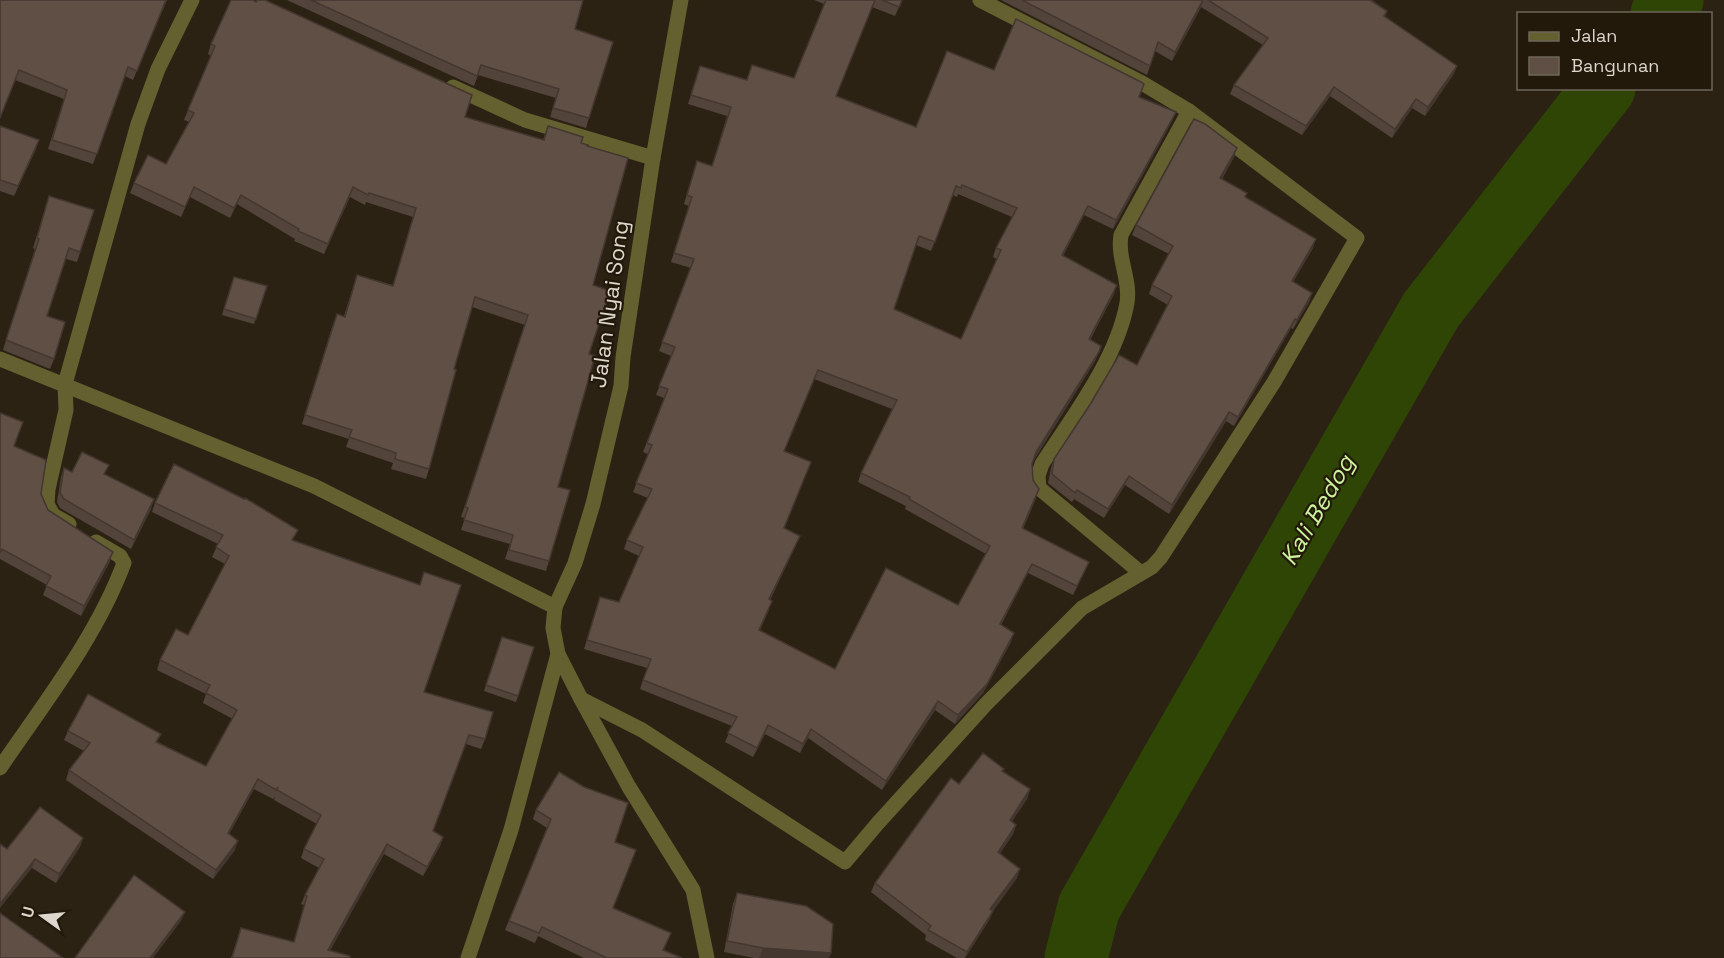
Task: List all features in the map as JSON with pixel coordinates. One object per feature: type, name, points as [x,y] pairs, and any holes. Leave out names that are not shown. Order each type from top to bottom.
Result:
[{"type":"street","points":[[0,768],[81,648],[117,582],[124,563],[120,556],[53,515],[47,504],[48,489],[66,410],[65,384],[138,124],[158,69],[192,0]]},
{"type":"street","name":"Jalan Nyai Song","points":[[555,607],[582,544],[621,386],[623,357],[653,158],[681,0]]},
{"type":"street","points":[[581,699],[642,730],[845,862],[986,704],[1082,608],[1152,567],[1161,557],[1268,392],[1357,238],[1189,111],[1142,83],[980,0]]},
{"type":"street","points":[[438,80],[525,120],[653,158]]},
{"type":"street","points":[[1141,573],[1039,488],[1038,476],[1042,464],[1101,371],[1123,323],[1128,289],[1120,256],[1121,235],[1189,111]]},
{"type":"street","points":[[0,359],[314,486],[555,607],[554,628],[558,654],[629,787],[693,890],[707,958]]},
{"type":"street","points":[[468,958],[511,830],[558,654]]},
{"type":"building","points":[[0,0],[166,0],[137,71],[128,67],[97,154],[52,140],[67,90],[19,70],[0,118]]},
{"type":"building","points":[[231,0],[256,2],[265,0],[472,95],[465,117],[544,140],[548,126],[583,137],[581,143],[587,146],[628,158],[593,285],[610,291],[589,354],[595,356],[558,487],[570,490],[549,561],[509,550],[513,535],[464,520],[468,508],[465,507],[528,315],[475,297],[429,469],[395,459],[396,453],[349,437],[352,430],[305,415],[337,314],[345,317],[357,275],[393,286],[416,208],[369,193],[368,195],[353,187],[328,244],[298,231],[299,229],[241,195],[234,208],[194,187],[185,207],[134,183],[148,155],[166,164],[194,113],[188,110],[215,46],[211,44]]},
{"type":"building","points":[[311,0],[583,0],[575,29],[613,42],[589,118],[553,108],[559,89],[481,65],[477,76]]},
{"type":"building","points":[[826,0],[875,0],[836,96],[916,127],[947,51],[994,70],[1016,19],[1141,82],[1144,84],[1139,97],[1176,112],[1116,220],[1088,206],[1062,255],[1117,285],[1089,339],[1101,346],[1099,352],[1036,452],[1032,464],[1033,480],[1039,489],[1022,528],[1089,562],[1077,586],[1032,564],[1000,624],[1014,633],[987,684],[958,715],[938,701],[886,781],[811,729],[803,744],[768,725],[757,748],[728,733],[737,717],[643,680],[651,659],[587,640],[600,597],[619,602],[643,547],[627,540],[652,489],[636,483],[652,445],[647,443],[668,389],[659,386],[675,347],[662,342],[694,259],[674,253],[692,197],[687,195],[697,161],[712,166],[731,107],[691,95],[700,66],[747,80],[752,65],[794,78]],"holes":[[[962,185],[1017,208],[996,248],[1001,250],[961,339],[894,309],[919,236],[935,242],[956,186],[961,188]],[[818,370],[897,400],[861,473],[910,497],[909,499],[990,546],[958,605],[886,568],[835,669],[759,630],[772,601],[769,599],[800,536],[784,528],[811,462],[784,451]]]},
{"type":"building","points":[[882,0],[902,0],[899,7]]},
{"type":"building","points":[[1022,0],[1203,0],[1175,52],[1158,42],[1150,66]]},
{"type":"building","points":[[1208,0],[1370,0],[1387,11],[1384,16],[1457,66],[1428,107],[1416,99],[1395,129],[1334,87],[1306,126],[1234,85],[1268,38]]},
{"type":"building","points":[[1194,119],[1205,124],[1237,148],[1220,178],[1247,193],[1245,197],[1316,239],[1292,281],[1312,293],[1238,417],[1229,412],[1172,505],[1129,476],[1108,509],[1077,490],[1075,493],[1052,474],[1054,459],[1119,355],[1137,365],[1172,296],[1152,285],[1173,246],[1136,225]]},
{"type":"building","points":[[0,126],[39,140],[18,186],[0,180]]},
{"type":"building","points":[[49,196],[94,210],[80,252],[69,248],[47,316],[65,322],[54,359],[6,340],[39,239],[37,238]]},
{"type":"building","points":[[234,277],[267,286],[256,319],[224,309]]},
{"type":"building","points":[[0,413],[23,422],[14,446],[46,460],[41,494],[48,510],[113,552],[84,606],[46,586],[51,576],[2,549],[0,553]]},
{"type":"building","points":[[82,452],[109,465],[104,474],[154,499],[134,540],[64,499],[60,493],[64,468],[72,472]]},
{"type":"building","points":[[174,464],[245,498],[298,530],[292,540],[420,585],[424,572],[461,585],[424,692],[493,712],[485,739],[469,735],[433,831],[443,837],[427,867],[387,844],[328,950],[350,956],[349,958],[232,958],[241,928],[294,942],[307,896],[305,895],[324,859],[304,849],[321,815],[277,790],[278,787],[276,790],[258,779],[228,833],[238,841],[216,870],[69,770],[90,743],[68,731],[88,694],[161,734],[156,742],[206,766],[237,710],[206,693],[210,685],[160,660],[176,629],[188,635],[229,556],[216,547],[223,535],[155,503]]},
{"type":"building","points":[[502,637],[534,647],[518,696],[486,685]]},
{"type":"building","points":[[983,753],[1004,769],[1002,771],[1030,789],[1010,820],[1016,825],[998,852],[1020,869],[990,909],[993,911],[967,952],[928,930],[931,926],[875,883],[951,778],[959,784]]},
{"type":"building","points":[[559,772],[584,787],[628,803],[615,842],[636,850],[613,908],[671,933],[663,950],[682,958],[607,958],[542,927],[539,933],[509,921],[551,819],[536,810]]},
{"type":"building","points":[[40,807],[83,838],[59,874],[35,859],[0,904],[0,844],[7,849]]},
{"type":"building","points":[[134,875],[185,912],[150,958],[75,958]]},
{"type":"building","points":[[737,893],[806,906],[833,924],[831,953],[763,948],[727,941]]},
{"type":"building","points":[[0,913],[63,958],[0,958]]},
{"type":"waterway","name":"Kali Bedog","points":[[1663,12],[1672,0]]},
{"type":"waterway","name":"Kali Bedog","points":[[1076,958],[1089,907],[1431,310],[1602,90]]}]
